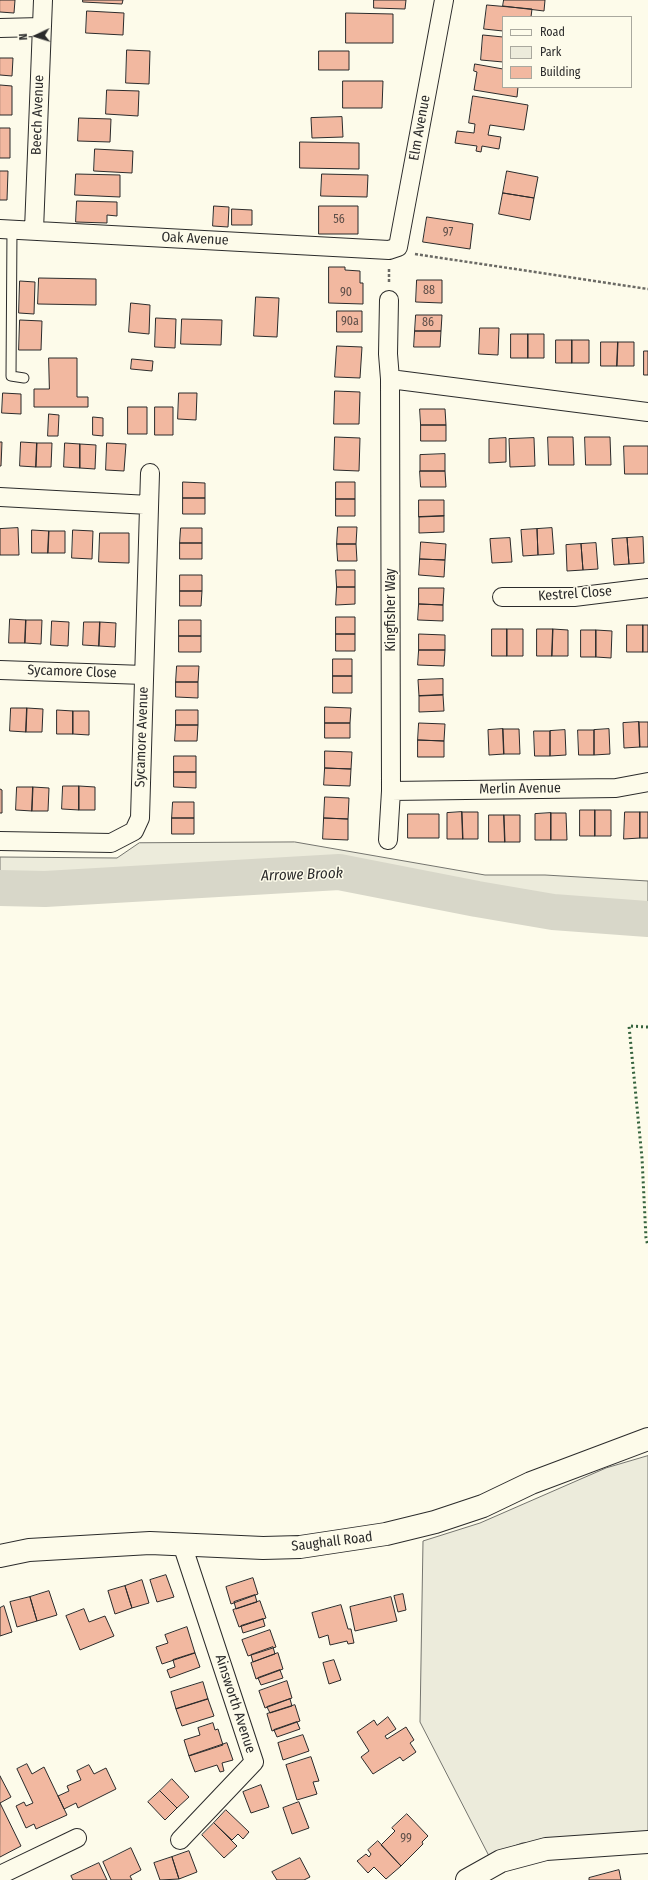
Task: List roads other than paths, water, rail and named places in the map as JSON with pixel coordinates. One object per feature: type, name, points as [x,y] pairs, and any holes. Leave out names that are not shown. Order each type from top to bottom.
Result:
[{"type":"street","name":"Beech Avenue","points":[[34,230],[43,0]]},
{"type":"street","name":"Elm Avenue","points":[[389,250],[398,247],[444,0]]},
{"type":"street","points":[[0,28],[41,27]]},
{"type":"street","name":"Oak Avenue","points":[[6,229],[389,250]]},
{"type":"street","name":"Kingfisher Way","points":[[388,840],[391,791],[390,379],[388,354],[389,300]]},
{"type":"street","points":[[390,379],[648,412]]},
{"type":"street","name":"Sycamore Avenue","points":[[0,841],[111,843],[134,831],[140,818],[150,473]]},
{"type":"street","points":[[0,497],[150,505]]},
{"type":"street","name":"Kestrel Close","points":[[502,597],[574,597],[648,588]]},
{"type":"street","name":"Sycamore Close","points":[[0,670],[144,675]]},
{"type":"street","name":"Merlin Avenue","points":[[391,791],[616,788],[648,782]]},
{"type":"street","name":"Saughall Road","points":[[0,1556],[29,1550],[150,1543],[263,1548],[300,1547],[386,1534],[436,1522],[483,1506],[530,1483],[648,1439]]},
{"type":"street","name":"Ainsworth Avenue","points":[[180,1840],[254,1762],[182,1544]]},
{"type":"street","points":[[0,1875],[77,1838]]},
{"type":"street","points":[[467,1880],[501,1861],[546,1849],[648,1842]]},
{"type":"lane","points":[[6,229],[11,376],[24,378]]},
{"type":"waterway","name":"Arrowe Brook","points":[[0,888],[45,889],[339,872],[553,912],[648,919]]}]
